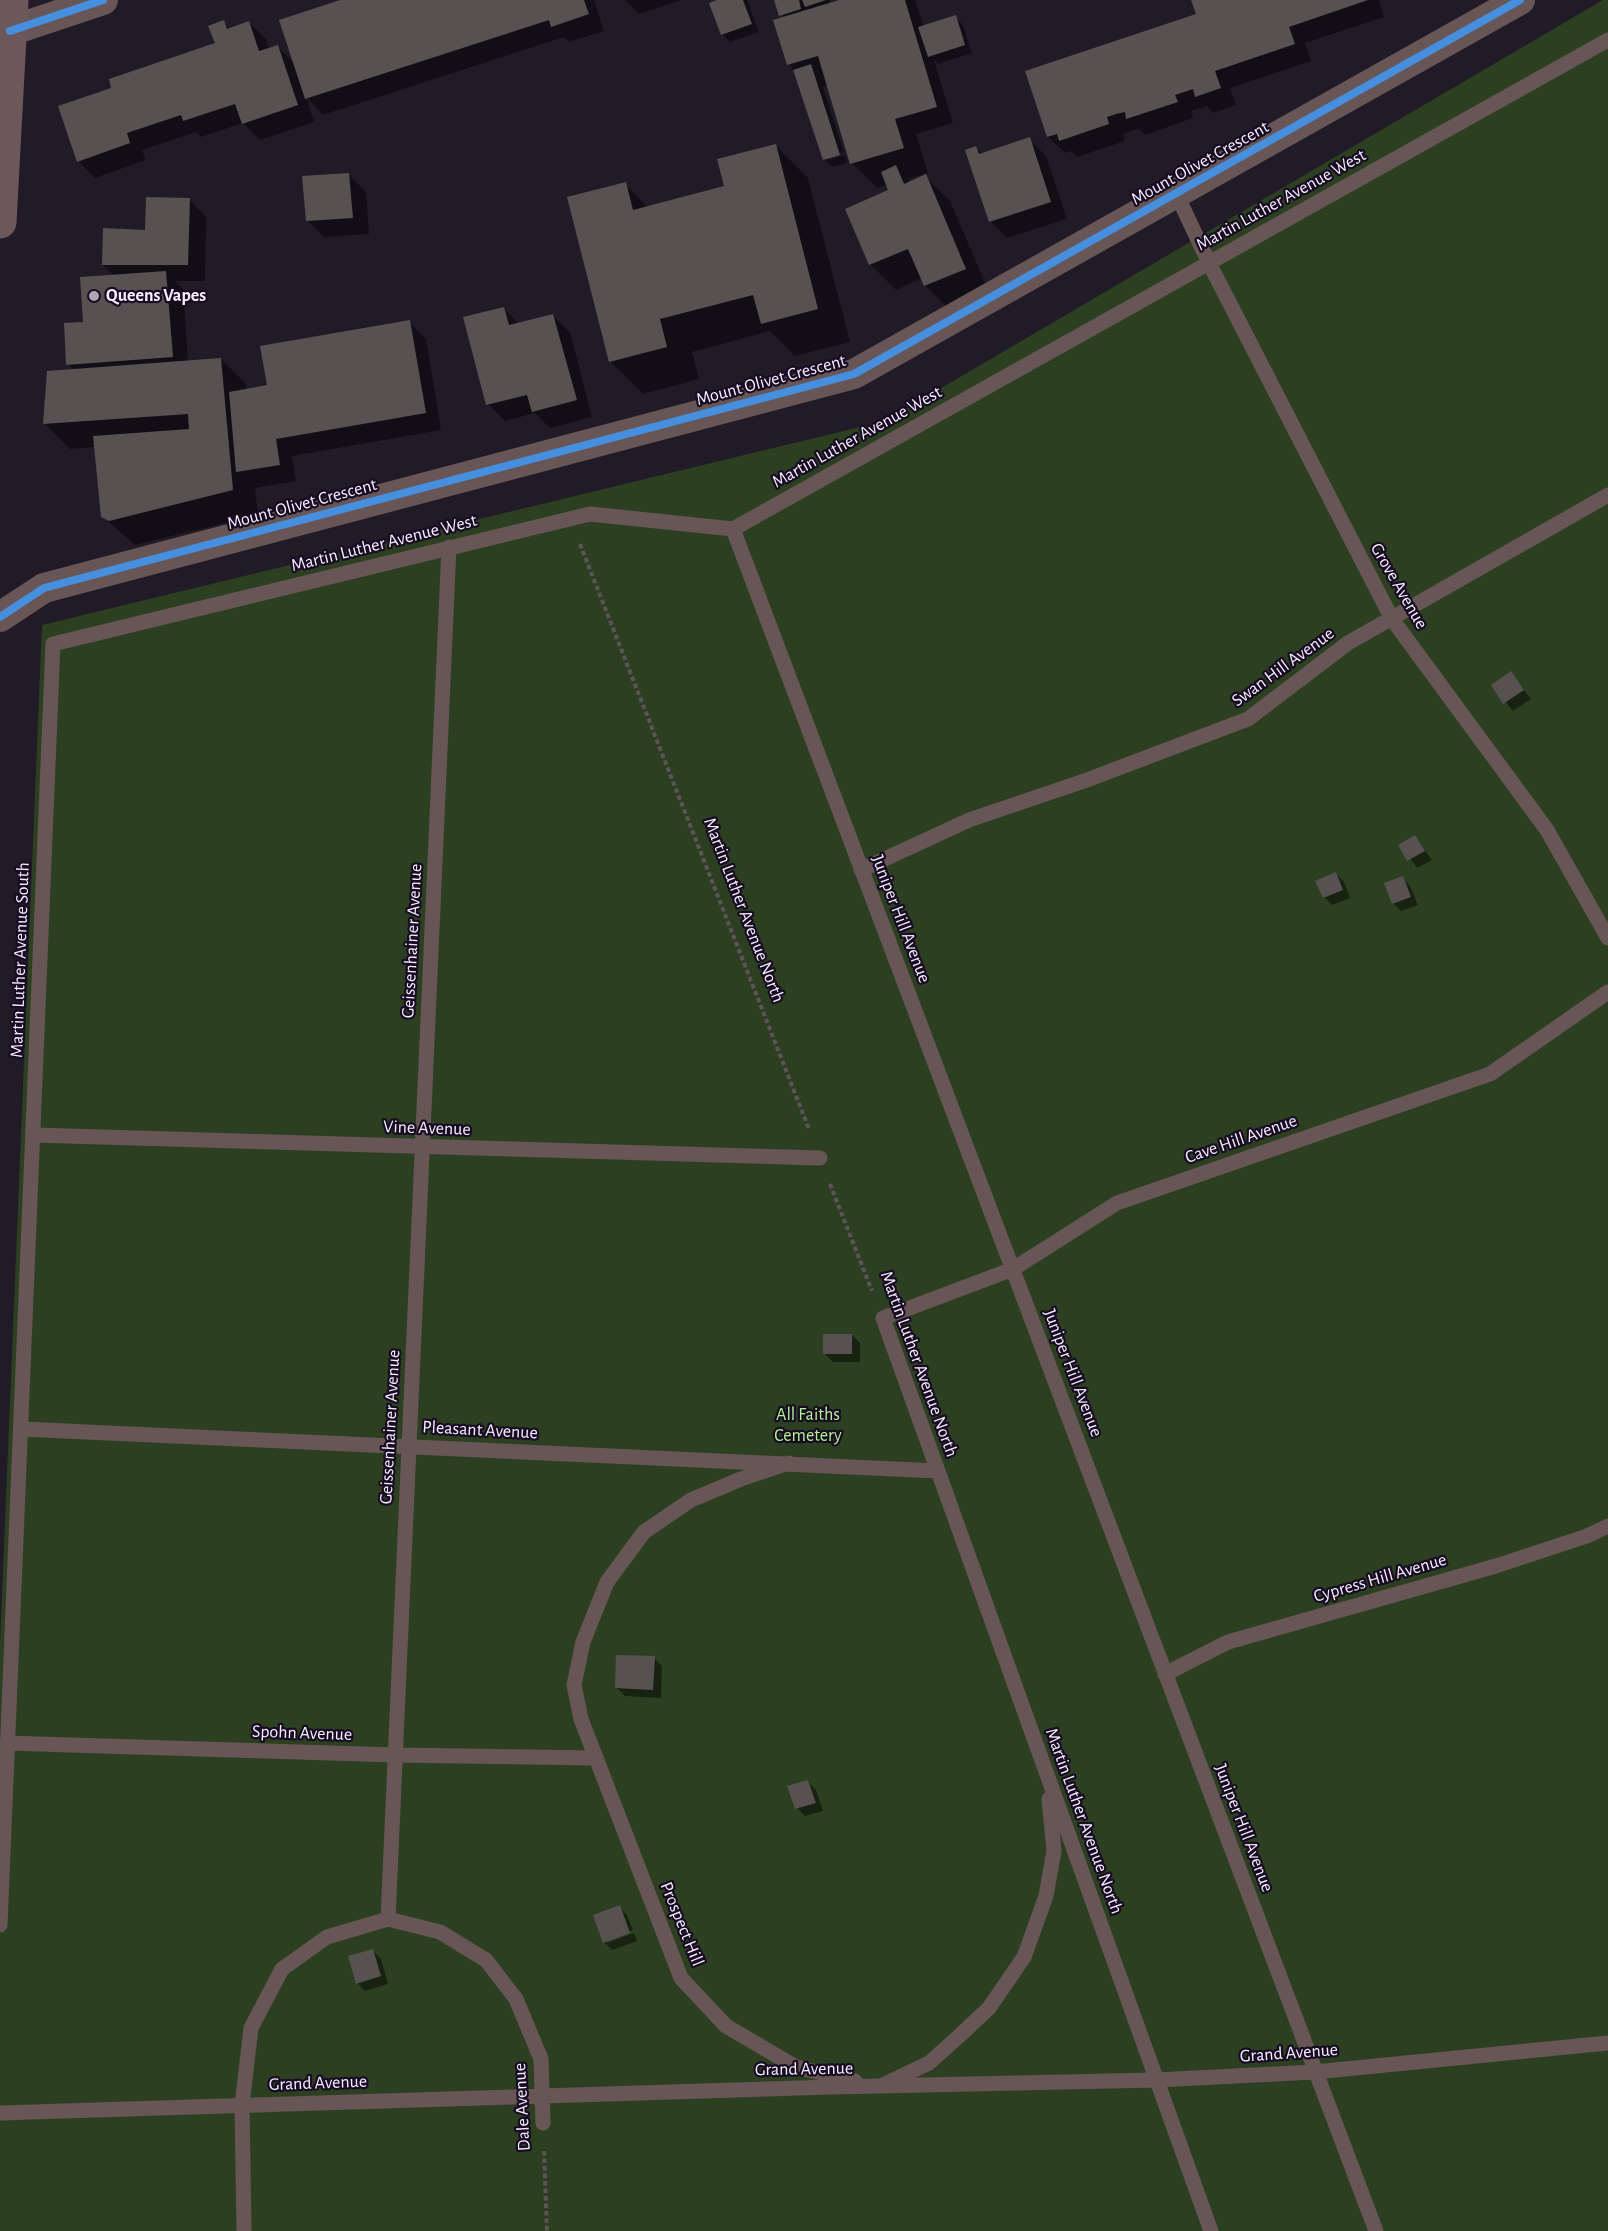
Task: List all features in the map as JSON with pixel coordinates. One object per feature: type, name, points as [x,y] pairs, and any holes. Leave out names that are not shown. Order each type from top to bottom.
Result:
[{"type":"main road","points":[[0,222],[11,16]]},
{"type":"street","points":[[11,16],[103,0]]},
{"type":"street","name":"Mount Olivet Crescent","points":[[0,617],[44,588],[854,374],[1521,0]]},
{"type":"lane","name":"Martin Luther Avenue West","points":[[53,644],[590,513],[733,529],[1608,40]]},
{"type":"lane","name":"Grove Avenue","points":[[1176,193],[1209,263],[1392,619],[1546,830],[1608,939]]},
{"type":"lane","name":"Swan Hill Avenue","points":[[861,870],[969,819],[1087,780],[1248,719],[1348,643],[1608,495]]},
{"type":"lane","name":"Juniper Hill Avenue","points":[[733,529],[1376,2231]]},
{"type":"lane","name":"Geissenhainer Avenue","points":[[388,1919],[449,547]]},
{"type":"lane","name":"Martin Luther Avenue South","points":[[0,1925],[53,644]]},
{"type":"lane","name":"Cave Hill Avenue","points":[[883,1318],[1012,1269],[1117,1203],[1490,1074],[1608,992]]},
{"type":"lane","name":"Vine Avenue","points":[[33,1135],[820,1158]]},
{"type":"lane","name":"Martin Luther Avenue North","points":[[883,1318],[1211,2231]]},
{"type":"lane","name":"Pleasant Avenue","points":[[21,1428],[938,1471]]},
{"type":"lane","name":"Prospect Hill","points":[[789,1463],[741,1479],[691,1500],[644,1532],[607,1582],[583,1642],[574,1685],[580,1719],[681,1978],[726,2026],[796,2067],[879,2087]]},
{"type":"lane","name":"Cypress Hill Avenue","points":[[1165,1674],[1228,1642],[1496,1566],[1587,1536],[1608,1526]]},
{"type":"lane","name":"Spohn Avenue","points":[[8,1743],[395,1755],[596,1758]]},
{"type":"lane","points":[[879,2087],[929,2063],[957,2038],[989,2008],[1024,1957],[1046,1896],[1054,1851],[1047,1776]]},
{"type":"lane","points":[[244,2231],[242,2105],[251,2028],[282,1969],[327,1937],[388,1919]]},
{"type":"lane","name":"Dale Avenue","points":[[388,1919],[440,1932],[486,1960],[516,1999],[542,2059],[543,2123]]},
{"type":"lane","name":"Grand Avenue","points":[[0,2113],[1156,2080],[1315,2072],[1608,2043]]},
{"type":"green space","name":"All Faiths Cemetery","points":[[1603,0],[1608,0],[1608,2231],[0,2231],[0,1644],[42,625],[885,421]]},
{"type":"building","points":[[340,0],[584,0],[589,14],[551,27],[549,20],[305,99],[279,20]]},
{"type":"building","points":[[717,0],[743,0],[752,24],[721,35],[709,3]]},
{"type":"building","points":[[774,0],[799,0],[801,9],[779,16]]},
{"type":"building","points":[[802,0],[826,0],[805,7]]},
{"type":"building","points":[[839,0],[905,0],[937,107],[895,119],[904,148],[850,164],[818,56],[787,65],[773,20]]},
{"type":"building","points":[[1191,0],[1368,0],[1289,27],[1295,44],[1215,71],[1221,88],[1195,97],[1193,89],[1175,95],[1178,102],[1126,119],[1125,112],[1116,114],[1107,117],[1109,124],[1059,141],[1057,134],[1047,137],[1025,71],[1196,14]]},
{"type":"building","points":[[956,15],[965,45],[928,57],[918,27]]},
{"type":"building","points":[[224,20],[227,29],[249,21],[259,51],[278,45],[298,105],[242,124],[235,104],[183,121],[181,115],[127,133],[130,143],[77,162],[58,106],[111,88],[109,79],[215,43],[208,26]]},
{"type":"building","points":[[811,64],[840,155],[823,160],[793,70]]},
{"type":"building","points":[[1030,137],[1051,202],[989,222],[965,150],[976,146],[979,154]]},
{"type":"building","points":[[776,144],[818,309],[761,324],[753,295],[660,319],[667,347],[609,362],[567,197],[626,182],[633,210],[724,186],[717,159]]},
{"type":"building","points":[[896,165],[904,184],[926,174],[966,269],[924,286],[908,249],[869,265],[845,209],[888,190],[881,172]]},
{"type":"building","points":[[349,173],[353,218],[306,221],[302,176]]},
{"type":"building","points":[[146,197],[190,198],[188,265],[102,265],[103,228],[145,230]]},
{"type":"building","points":[[166,271],[173,357],[66,365],[64,323],[83,322],[80,277]]},
{"type":"building","points":[[504,307],[509,325],[553,314],[577,400],[532,412],[527,395],[486,405],[463,317]]},
{"type":"building","points":[[410,320],[426,413],[276,439],[280,465],[236,472],[229,392],[267,385],[260,346]]},
{"type":"building","points":[[221,358],[233,490],[109,521],[101,517],[93,436],[189,429],[188,414],[43,424],[47,371]]},
{"type":"building","points":[[1511,671],[1524,690],[1503,704],[1491,685]]},
{"type":"building","points":[[1415,835],[1425,851],[1407,861],[1398,845]]},
{"type":"building","points":[[1336,872],[1343,890],[1323,898],[1315,881]]},
{"type":"building","points":[[1403,876],[1411,897],[1392,904],[1384,883]]},
{"type":"building","points":[[823,1334],[852,1334],[852,1354],[823,1354]]},
{"type":"building","points":[[616,1655],[655,1656],[653,1690],[615,1688]]},
{"type":"building","points":[[808,1780],[816,1803],[795,1809],[787,1786]]},
{"type":"building","points":[[620,1905],[630,1933],[603,1943],[593,1915]]},
{"type":"building","points":[[373,1949],[381,1976],[356,1984],[348,1956]]},
{"type":"cycle path","points":[[10,31],[103,0]]},
{"type":"cycle path","points":[[0,617],[44,588],[854,374],[1520,0]]},
{"type":"place","name":"Queens Vapes","points":[[94,296]]}]
